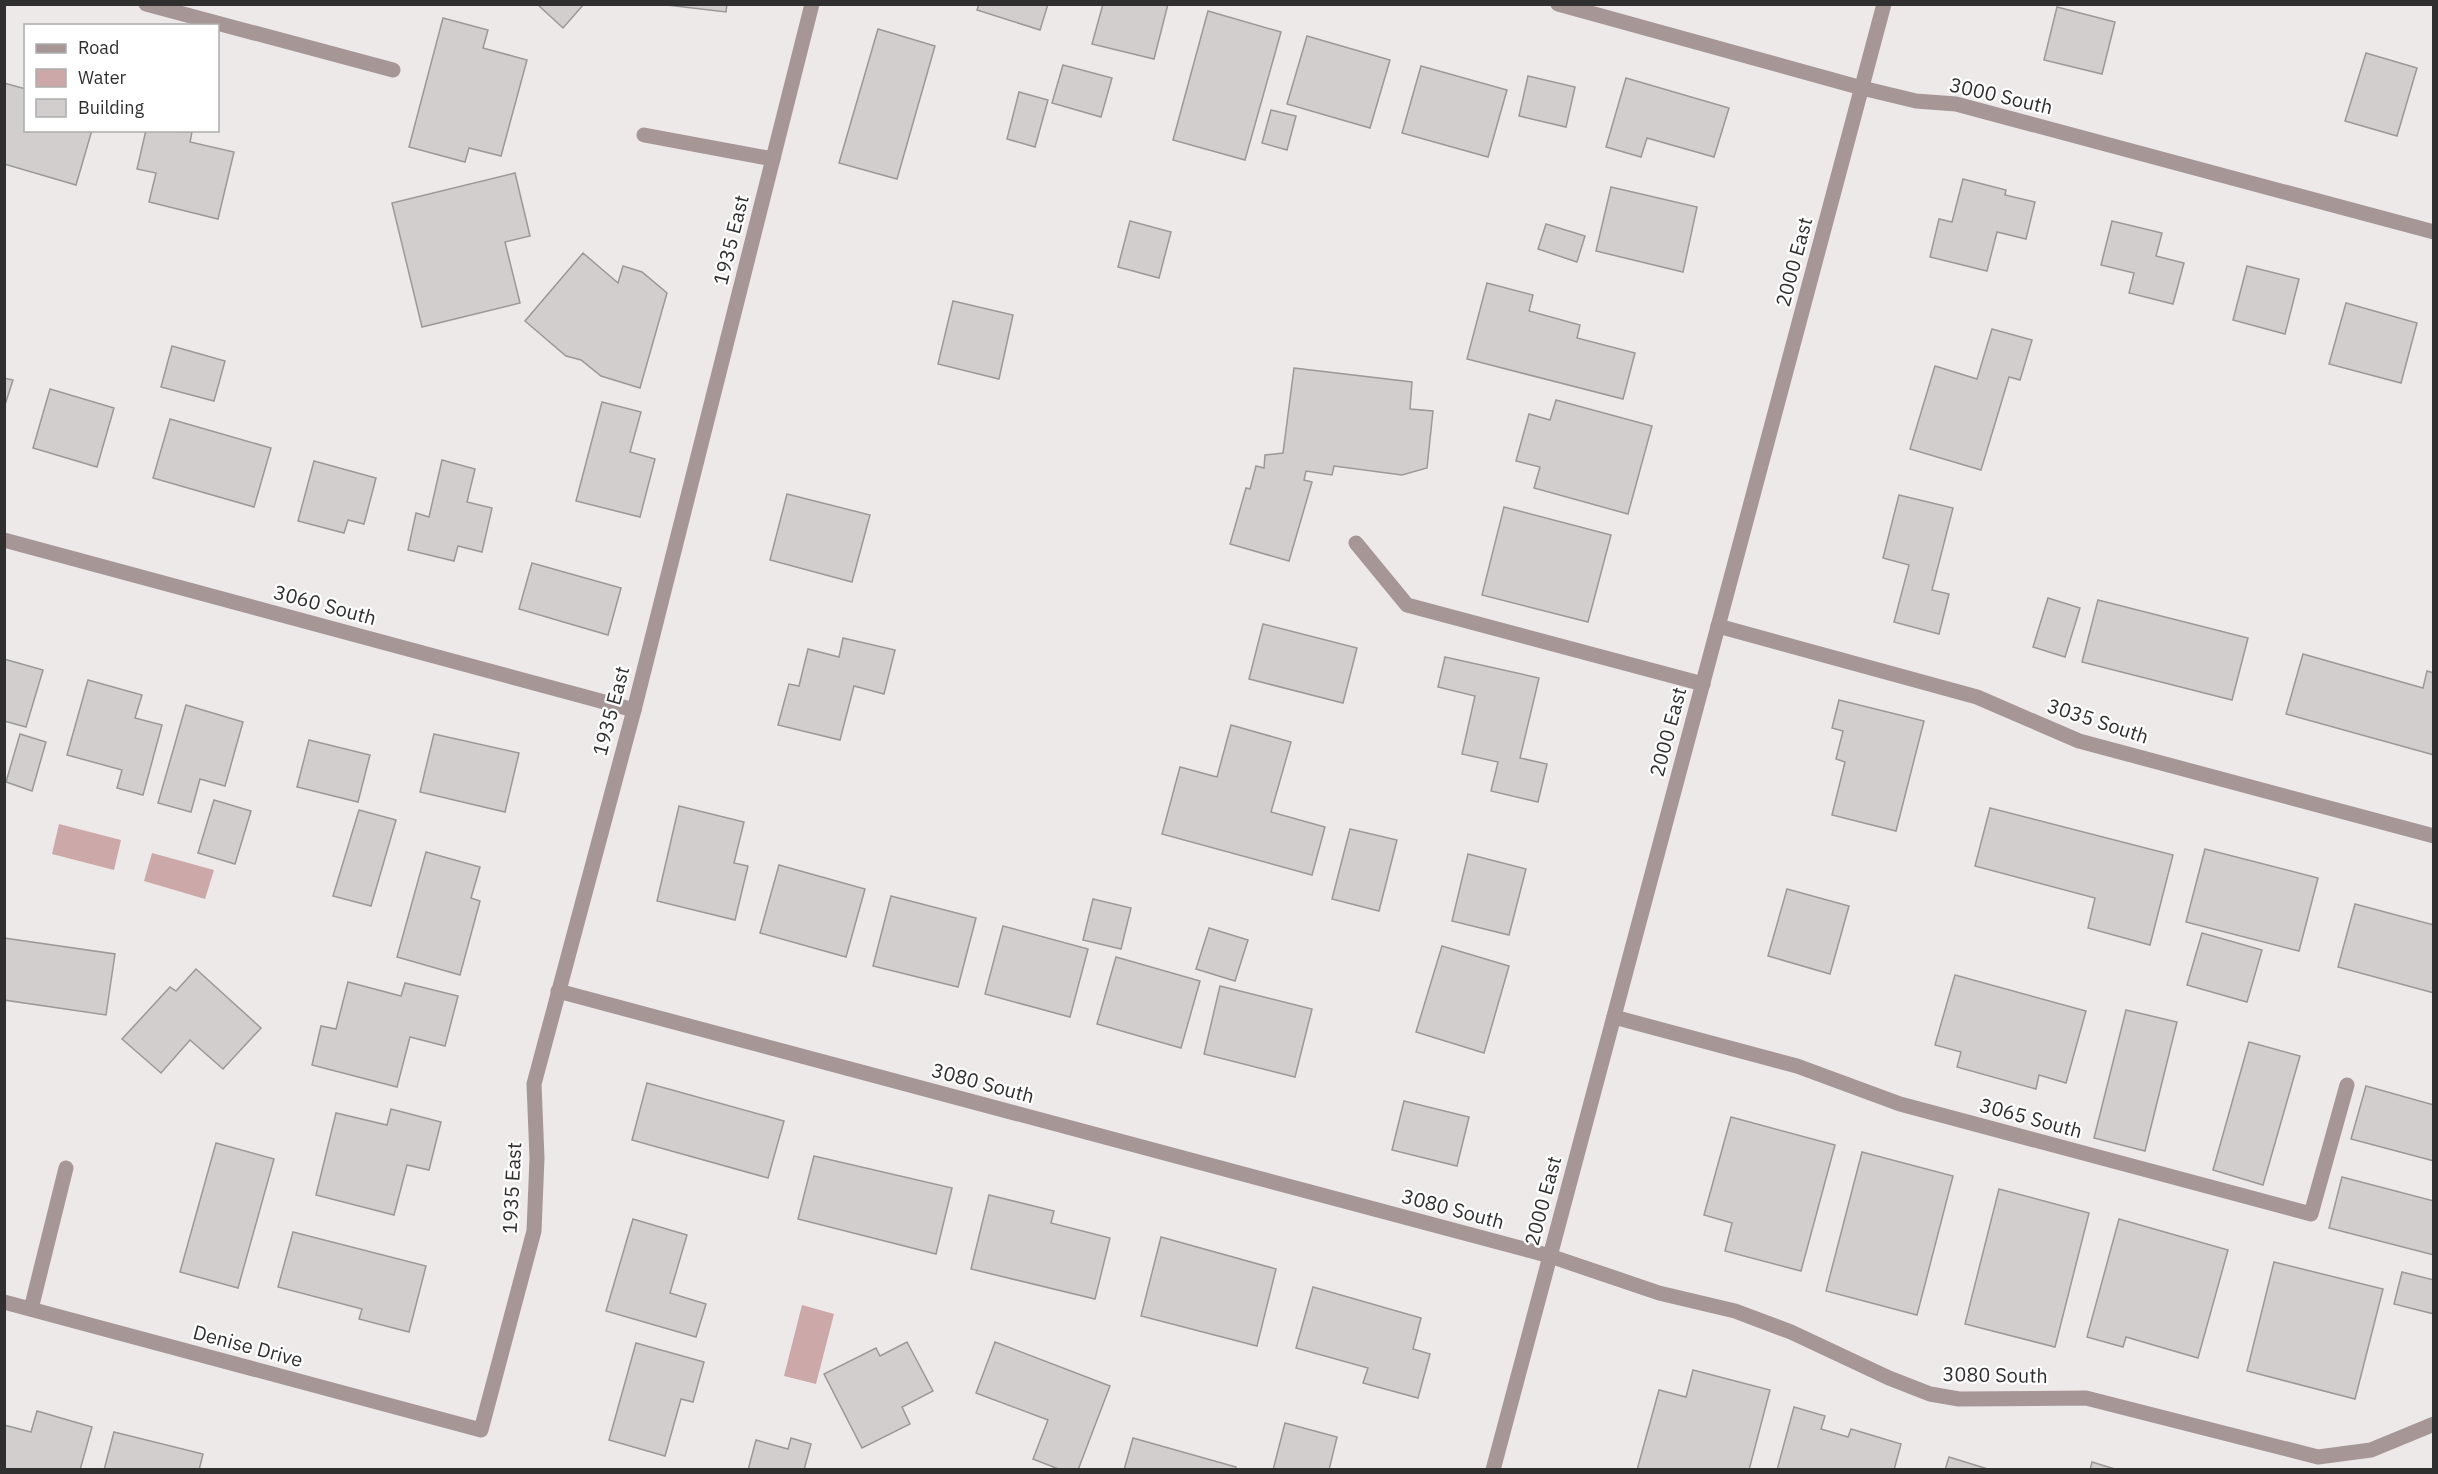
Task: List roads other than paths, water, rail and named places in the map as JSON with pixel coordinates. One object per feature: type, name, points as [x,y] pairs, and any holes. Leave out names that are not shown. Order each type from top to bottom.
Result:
[{"type":"street","points":[[146,4],[393,70]]},
{"type":"street","name":"1935 East","points":[[481,1430],[534,1231],[537,1158],[534,1084],[634,710],[812,4]]},
{"type":"street","name":"3000 South","points":[[1558,4],[1862,88],[1916,101],[1956,104],[2433,232]]},
{"type":"street","name":"2000 East","points":[[1493,1470],[1884,4]]},
{"type":"street","points":[[644,135],[773,159]]},
{"type":"street","name":"3060 South","points":[[4,540],[634,710]]},
{"type":"street","points":[[1356,543],[1407,605],[1703,684]]},
{"type":"street","name":"3035 South","points":[[1718,626],[1977,697],[2079,741],[2433,836]]},
{"type":"street","name":"3080 South","points":[[558,991],[1550,1256],[1659,1293],[1757,1320],[1930,1394],[1959,1399],[2086,1398],[2318,1457],[2371,1450],[2433,1424]]},
{"type":"street","name":"3065 South","points":[[1614,1017],[1797,1066],[1900,1104],[2311,1214],[2347,1085]]},
{"type":"street","points":[[31,1309],[66,1168]]},
{"type":"street","name":"Denise Drive","points":[[4,1302],[481,1430]]},
{"type":"water","points":[[59,824],[121,840],[114,870],[52,854]]},
{"type":"water","points":[[152,853],[214,870],[205,899],[144,881]]},
{"type":"water","points":[[802,1305],[834,1314],[816,1384],[784,1376]]}]
